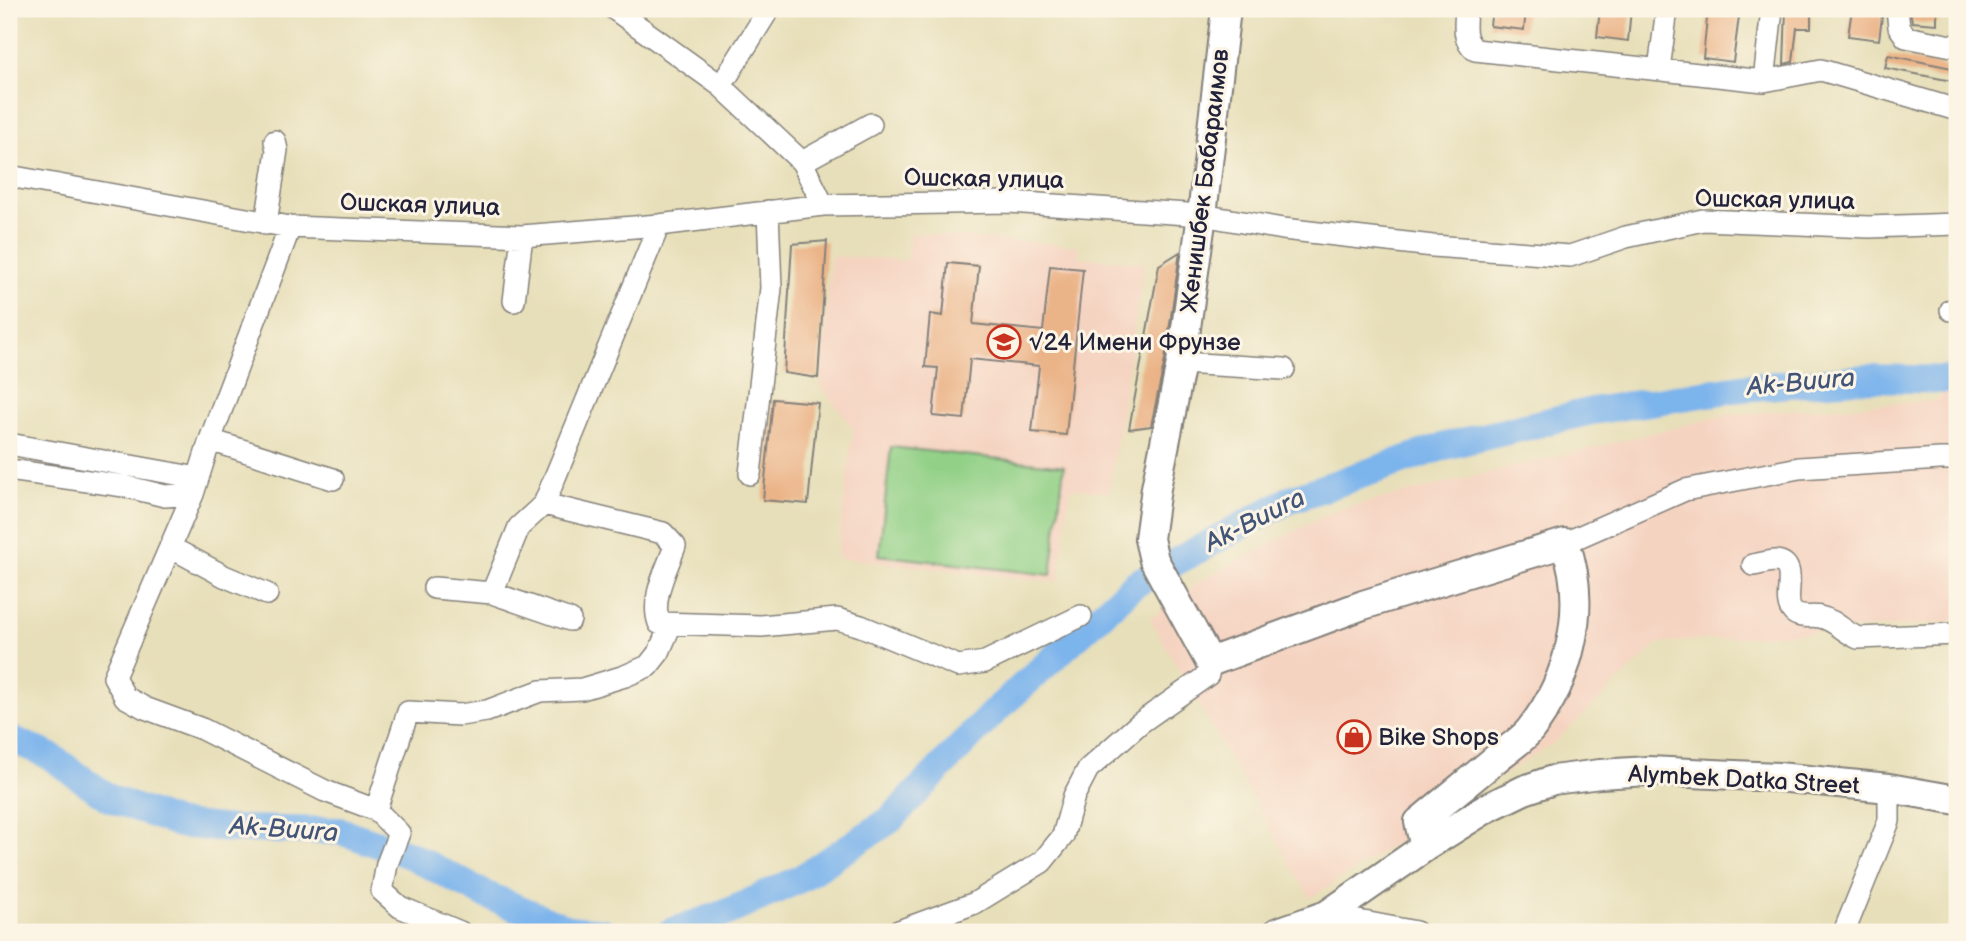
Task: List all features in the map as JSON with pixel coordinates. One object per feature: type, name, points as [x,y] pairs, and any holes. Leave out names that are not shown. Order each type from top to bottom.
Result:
[{"type":"main road","name":"Женишбек Бабараимов","points":[[1210,662],[1154,560],[1149,539],[1181,363],[1202,215],[1226,9]]},
{"type":"main road","points":[[1210,662],[1363,605],[1565,543],[1573,564],[1576,591],[1574,626],[1567,659],[1553,692],[1530,731],[1419,822],[1424,847]]},
{"type":"main road","name":"Alymbek Datka Street","points":[[1278,932],[1327,924],[1424,847],[1487,808],[1524,790],[1553,780],[1648,771],[1778,777],[1889,788],[1957,800]]},
{"type":"street","points":[[721,86],[769,9]]},
{"type":"street","points":[[1466,9],[1464,32],[1468,43],[1475,50],[1764,81],[1821,69],[1957,110]]},
{"type":"street","points":[[1659,69],[1667,9]]},
{"type":"street","points":[[1764,81],[1772,9]]},
{"type":"street","points":[[1897,9],[1899,27],[1906,37],[1957,47]]},
{"type":"street","points":[[622,12],[721,86],[802,162],[823,205]]},
{"type":"street","points":[[802,162],[871,124]]},
{"type":"street","points":[[266,223],[277,150],[275,141]]},
{"type":"street","name":"Ошская улица","points":[[9,176],[290,227],[522,236],[660,226],[823,205],[1009,202],[1202,215],[1283,229],[1433,246],[1570,256],[1626,237],[1703,220],[1868,227],[1957,225]]},
{"type":"street","points":[[750,474],[771,288],[768,211]]},
{"type":"street","points":[[492,593],[519,527],[544,504],[660,226]]},
{"type":"street","points":[[290,227],[210,440],[196,486],[114,677],[125,697],[145,708],[202,729],[325,791],[376,810],[399,833],[387,864],[382,891],[400,908],[460,932]]},
{"type":"street","points":[[514,302],[522,236]]},
{"type":"street","points":[[1181,363],[1284,369]]},
{"type":"street","points":[[210,440],[333,479]]},
{"type":"street","points":[[9,444],[196,486]]},
{"type":"street","points":[[1565,543],[1685,490],[1799,468],[1957,460]]},
{"type":"street","points":[[16,471],[124,486],[165,496],[196,486]]},
{"type":"street","points":[[544,504],[663,533],[670,539],[675,546],[656,603],[655,614],[659,623],[761,626],[837,619],[861,626],[958,666],[985,662],[1081,616]]},
{"type":"street","points":[[170,547],[224,576],[267,594]]},
{"type":"street","points":[[1753,565],[1776,561],[1785,565],[1789,573],[1788,603],[1792,611],[1800,616],[1812,615],[1828,619],[1846,633],[1858,638],[1957,634]]},
{"type":"street","points":[[434,588],[492,593],[570,620]]},
{"type":"street","points":[[376,810],[408,712],[460,715],[487,711],[540,691],[582,689],[625,676],[648,666],[659,652],[671,624]]},
{"type":"street","points":[[897,932],[975,903],[1042,862],[1063,836],[1074,796],[1088,769],[1140,723],[1208,675],[1210,662]]},
{"type":"street","points":[[1844,932],[1889,821],[1889,788]]},
{"type":"street","points":[[1327,924],[1416,932]]},
{"type":"shaded area","points":[[910,233],[1079,246],[1079,257],[1144,263],[1109,493],[1071,488],[1058,582],[837,558],[853,428],[821,386],[831,256],[907,260]]},
{"type":"shaded area","points":[[1957,385],[1957,622],[1659,643],[1555,742],[1310,898],[1150,619],[1205,578],[1336,510],[1731,414],[1934,401]]},
{"type":"green space","points":[[891,447],[1064,466],[1051,575],[879,555]]},
{"type":"building","points":[[1492,9],[1526,9],[1524,30],[1490,26]]},
{"type":"building","points":[[1600,9],[1631,9],[1628,41],[1597,37]]},
{"type":"building","points":[[1708,9],[1740,9],[1733,62],[1703,58]]},
{"type":"building","points":[[1786,9],[1811,9],[1811,28],[1797,28],[1793,62],[1784,64]]},
{"type":"building","points":[[1852,9],[1883,9],[1879,40],[1848,36]]},
{"type":"building","points":[[1910,9],[1937,9],[1937,24],[1912,22]]},
{"type":"building","points":[[1888,55],[1957,69],[1957,82],[1885,68]]},
{"type":"building","points":[[827,241],[818,378],[784,373],[792,244]]},
{"type":"building","points":[[1180,252],[1165,360],[1151,426],[1129,429],[1159,265]]},
{"type":"building","points":[[948,263],[979,266],[973,324],[1043,331],[1050,266],[1083,269],[1066,435],[1032,432],[1039,366],[970,359],[964,419],[933,416],[938,368],[925,367],[930,314],[943,316]]},
{"type":"building","points":[[773,399],[818,403],[808,504],[763,500]]},
{"type":"waterway","name":"Ak-Buura","points":[[671,932],[726,913],[800,879],[890,820],[995,711],[1135,584],[1291,499],[1445,446],[1592,411],[1741,388],[1867,378],[1957,380]]},
{"type":"waterway","name":"Ak-Buura","points":[[9,738],[50,756],[109,798],[179,824],[231,829],[340,831],[410,855],[484,894],[568,929],[603,932]]},
{"type":"place","name":"√24 Имени Фрунзе","points":[[1004,342]]},
{"type":"place","name":"Bike Shops","points":[[1354,737]]}]
